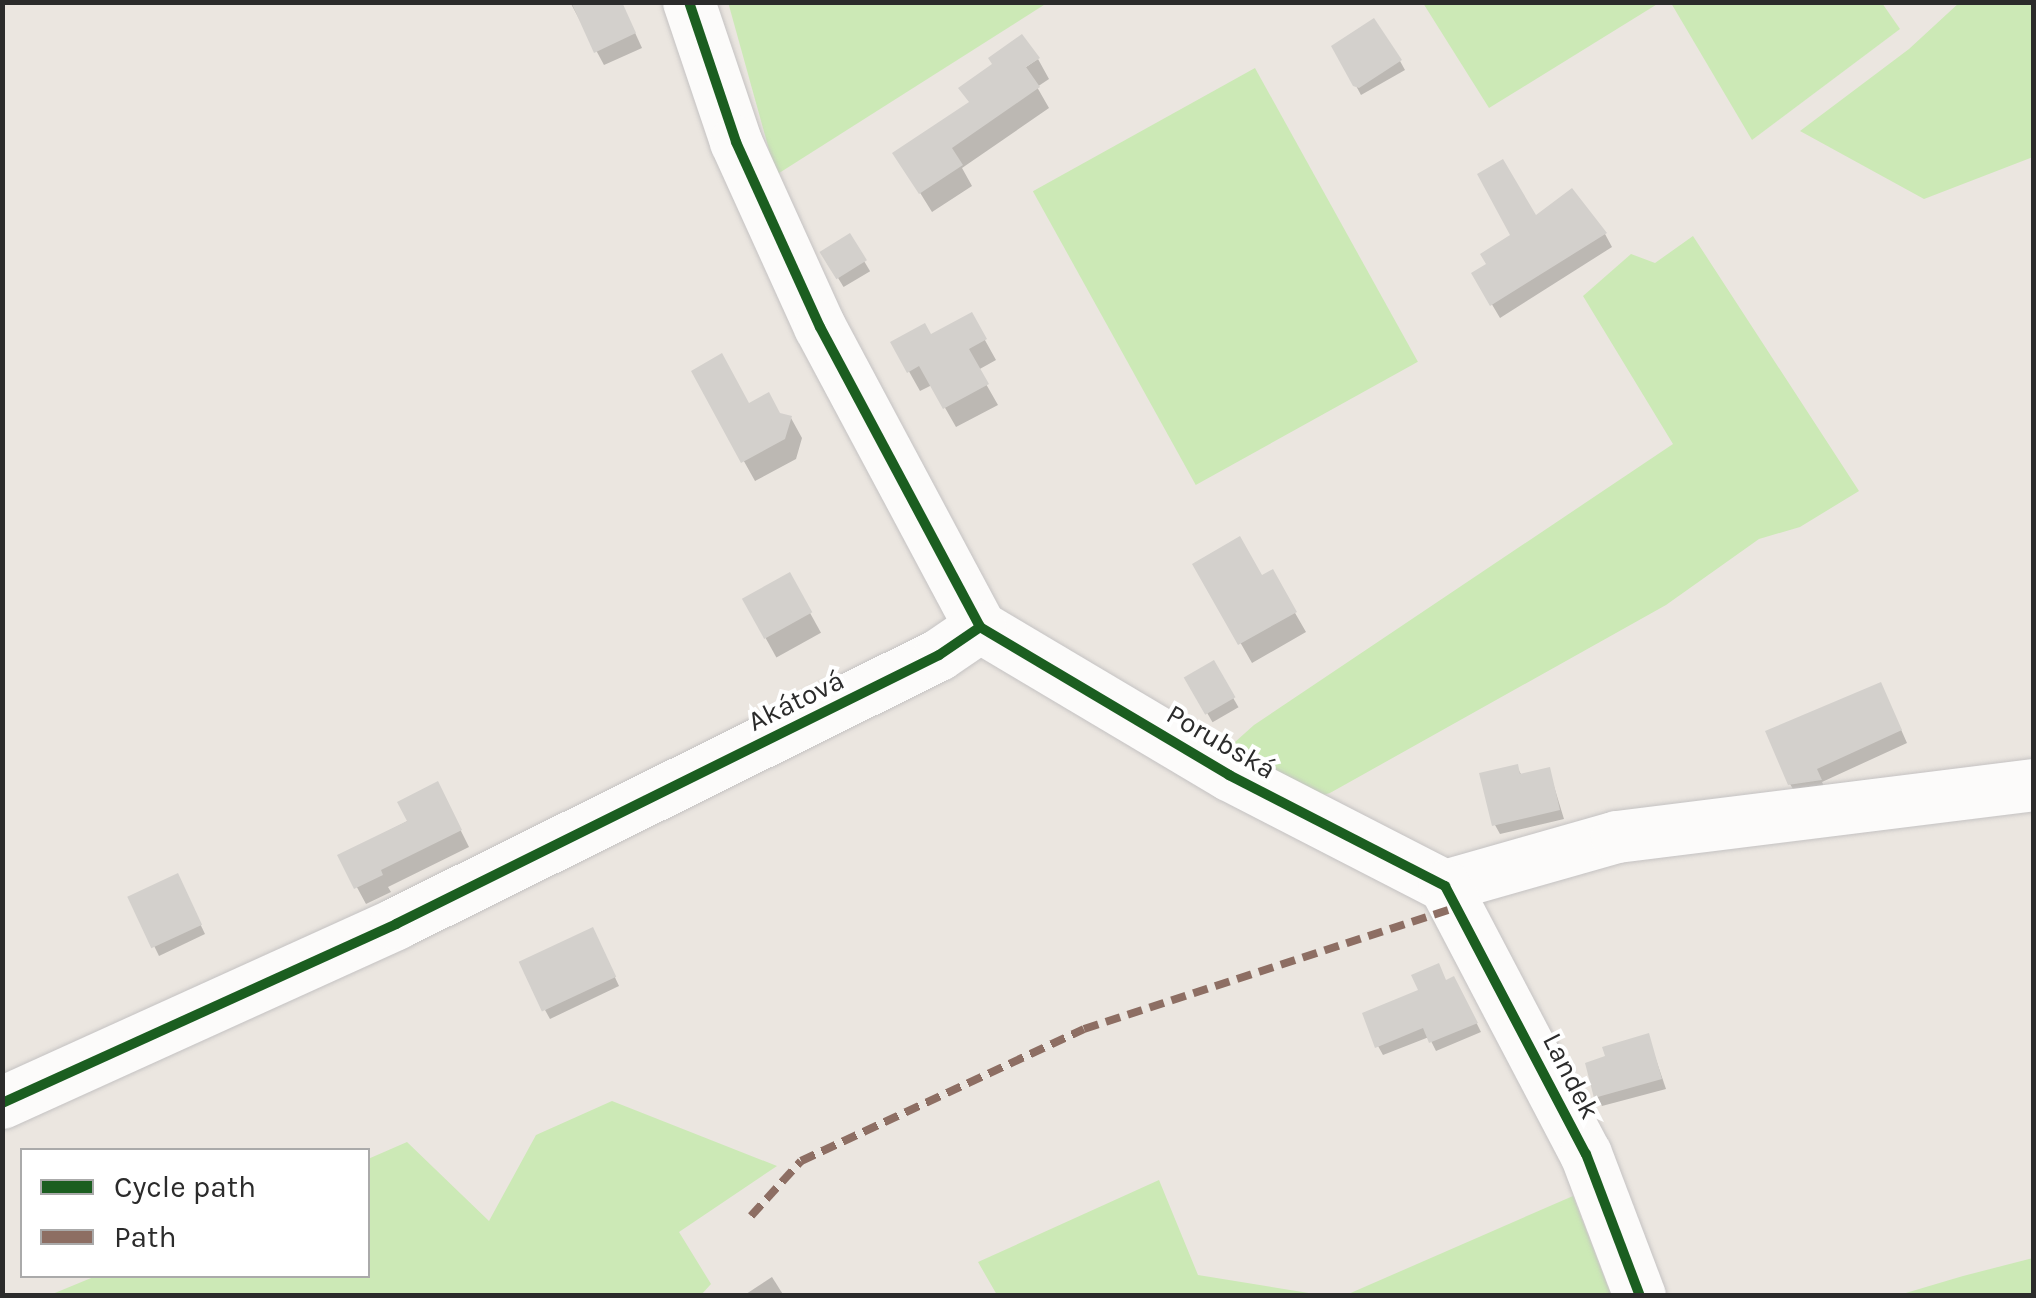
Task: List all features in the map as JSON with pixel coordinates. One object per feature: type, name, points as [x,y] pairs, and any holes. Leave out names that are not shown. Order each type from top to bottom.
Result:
[{"type":"street","points":[[689,2],[736,142],[820,327],[980,627]]},
{"type":"street","name":"Porubská","points":[[980,627],[1229,776],[1445,886]]},
{"type":"street","name":"Akátová","points":[[2,1102],[413,916],[939,654],[980,627]]},
{"type":"street","points":[[1445,886],[1617,837],[2034,785]]},
{"type":"street","name":"Landek","points":[[1445,886],[1586,1154],[1640,1296]]},
{"type":"green space","points":[[728,2],[1047,3],[776,175]]},
{"type":"green space","points":[[1960,2],[2033,3],[2033,157],[1924,199],[1800,131],[1909,49]]},
{"type":"green space","points":[[1423,3],[1659,3],[1489,108]]},
{"type":"green space","points":[[1671,3],[1882,3],[1900,29],[1752,140]]},
{"type":"green space","points":[[1255,68],[1418,362],[1196,485],[1033,191]]},
{"type":"green space","points":[[1693,236],[1859,491],[1800,527],[1759,539],[1666,605],[1330,793],[1317,797],[1234,750],[1235,742],[1254,725],[1673,444],[1583,296],[1631,254],[1655,263]]},
{"type":"green space","points":[[612,1101],[777,1166],[679,1232],[711,1284],[701,1295],[50,1295],[91,1278],[370,1278],[370,1158],[407,1142],[489,1221],[536,1135]]},
{"type":"green space","points":[[1159,1180],[1198,1275],[1321,1295],[997,1295],[978,1262]]},
{"type":"green space","points":[[1573,1196],[1611,1295],[1346,1295]]},
{"type":"green space","points":[[2033,1258],[2033,1295],[1899,1295],[1963,1276]]},
{"type":"building","points":[[571,2],[622,2],[636,33],[594,53]]},
{"type":"building","points":[[1374,18],[1402,60],[1359,88],[1353,86],[1331,46]]},
{"type":"building","points":[[1022,34],[1040,58],[1026,67],[1040,87],[952,148],[963,165],[919,194],[892,153],[969,102],[958,88],[992,64],[988,58]]},
{"type":"building","points":[[1503,159],[1536,215],[1572,188],[1607,233],[1490,306],[1471,273],[1486,264],[1480,254],[1510,235],[1477,174]]},
{"type":"building","points":[[850,233],[867,260],[836,279],[819,252]]},
{"type":"building","points":[[972,312],[987,339],[969,349],[989,384],[943,409],[919,366],[907,373],[890,342],[925,323],[931,334]]},
{"type":"building","points":[[722,353],[749,403],[769,392],[780,413],[792,416],[785,439],[741,463],[691,371]]},
{"type":"building","points":[[1240,536],[1262,575],[1273,569],[1297,612],[1238,645],[1192,564]]},
{"type":"building","points":[[790,572],[812,612],[764,639],[742,599]]},
{"type":"building","points":[[1214,660],[1236,697],[1205,715],[1184,678]]},
{"type":"building","points":[[1881,682],[1902,730],[1817,769],[1822,780],[1788,785],[1765,731]]},
{"type":"building","points":[[1518,764],[1520,774],[1550,767],[1560,810],[1492,826],[1479,773]]},
{"type":"building","points":[[438,781],[462,830],[381,870],[383,875],[354,889],[337,855],[407,821],[397,802]]},
{"type":"building","points":[[178,873],[202,925],[151,948],[127,897]]},
{"type":"building","points":[[593,927],[616,977],[542,1012],[519,962]]},
{"type":"building","points":[[1439,963],[1446,980],[1454,976],[1478,1023],[1429,1043],[1423,1028],[1375,1048],[1362,1013],[1418,990],[1411,975]]},
{"type":"building","points":[[1649,1033],[1662,1079],[1594,1098],[1585,1063],[1605,1056],[1602,1047]]},
{"type":"marked path","points":[[751,1216],[801,1161],[1084,1029],[1457,907]]},
{"type":"cycle path","points":[[689,2],[736,142],[820,327],[980,627]]},
{"type":"cycle path","points":[[980,627],[1229,775],[1445,886],[1586,1154],[1640,1296]]},
{"type":"cycle path","points":[[2,1103],[396,924],[939,655],[980,627]]}]
